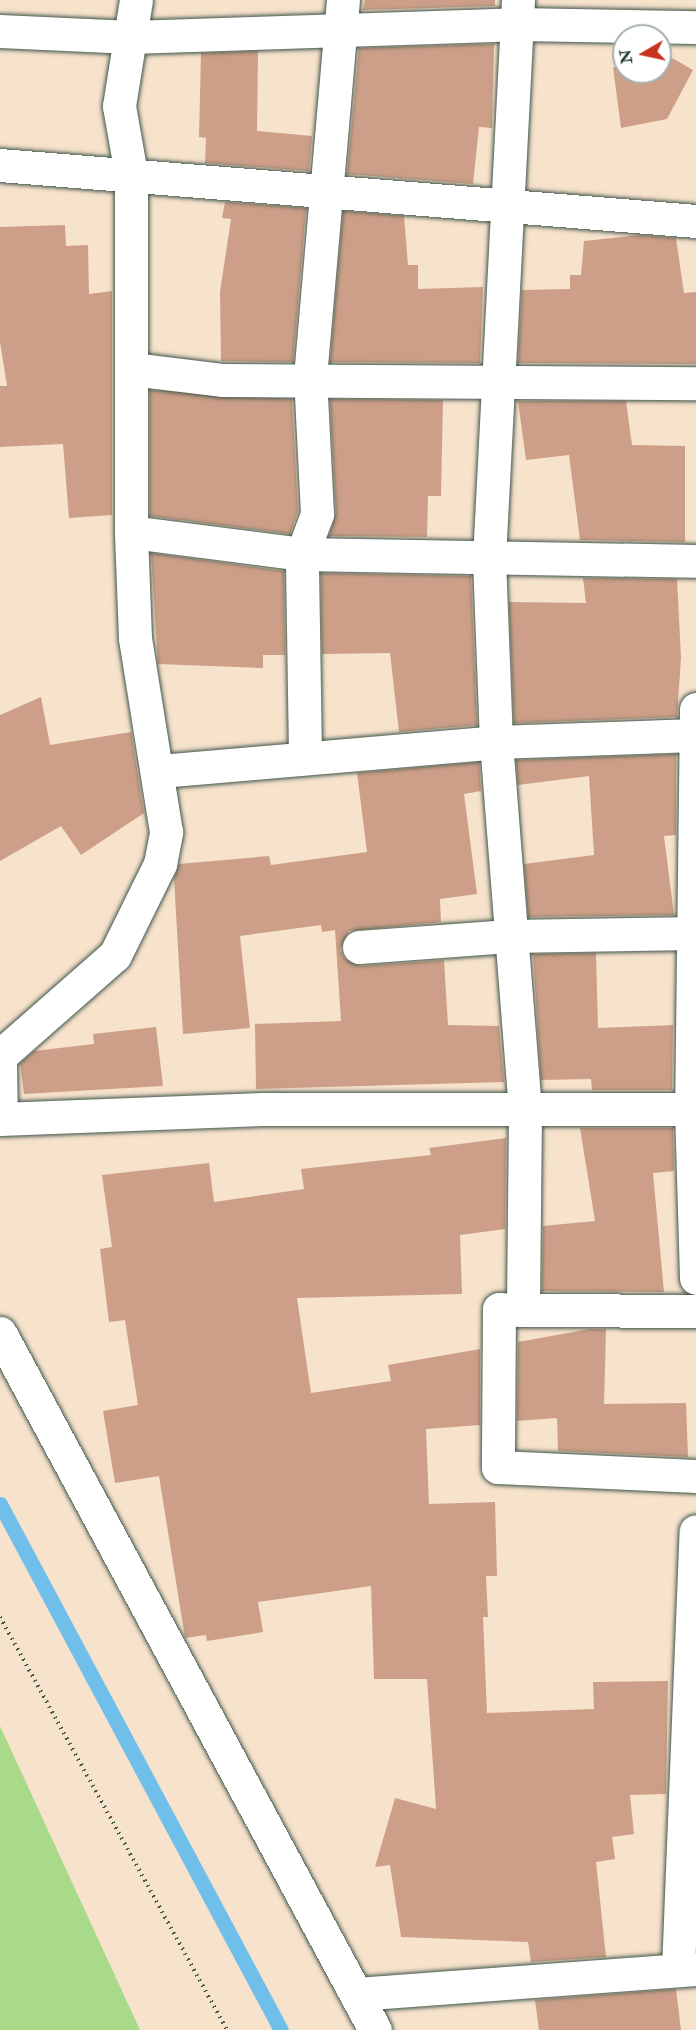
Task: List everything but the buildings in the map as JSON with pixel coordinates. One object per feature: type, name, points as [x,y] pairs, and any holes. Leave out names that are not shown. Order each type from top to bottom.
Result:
[{"type":"street","points":[[0,1056],[116,954],[160,864],[166,832],[160,771],[135,638],[131,532],[131,174],[119,106],[136,0]]},
{"type":"street","points":[[0,31],[131,37],[343,14],[518,12],[696,27]]},
{"type":"street","points":[[518,12],[512,207],[498,381],[489,559],[496,742],[509,936],[525,1113],[523,1310]]},
{"type":"street","points":[[305,756],[302,554],[317,522],[310,377],[315,285],[329,192],[343,14]]},
{"type":"street","points":[[0,165],[696,221]]},
{"type":"street","points":[[132,369],[223,380],[310,377],[696,383]]},
{"type":"street","points":[[131,532],[302,554],[696,561]]},
{"type":"street","points":[[160,771],[305,756],[695,726],[696,1278]]},
{"type":"street","points":[[359,947],[509,936],[694,933]]},
{"type":"street","points":[[0,1064],[0,1119],[264,1109],[525,1113],[694,1109]]},
{"type":"street","points":[[696,1311],[499,1309],[498,1467],[696,1476]]},
{"type":"street","points":[[0,1333],[375,2030]]},
{"type":"street","points":[[356,1994],[687,1970],[696,1531]]},
{"type":"path","points":[[0,1617],[227,2030]]},
{"type":"green space","points":[[0,1726],[140,2030],[0,2030]]},
{"type":"waterway","points":[[0,1504],[281,2030]]}]
